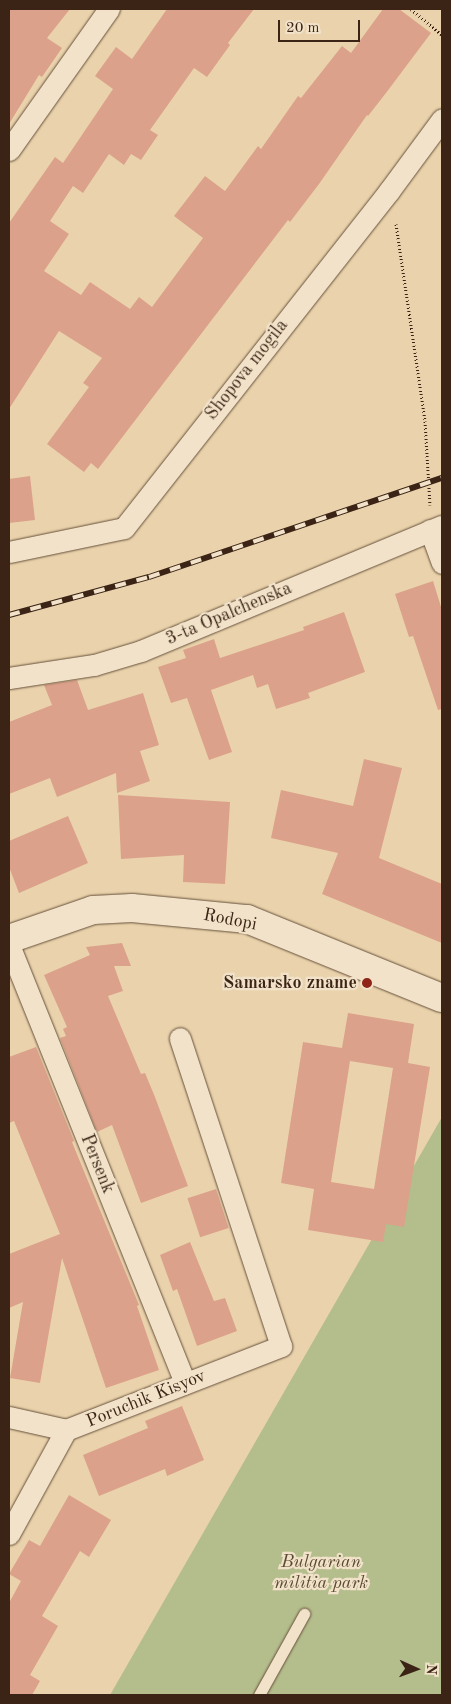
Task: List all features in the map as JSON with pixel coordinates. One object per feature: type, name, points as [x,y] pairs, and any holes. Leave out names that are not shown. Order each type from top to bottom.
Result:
[{"type":"street","points":[[9,150],[108,9]]},
{"type":"street","name":"Shopova mogila","points":[[9,552],[124,528],[389,191],[442,119]]},
{"type":"street","points":[[436,528],[442,563]]},
{"type":"street","name":"3-ta Opalchenska","points":[[9,678],[94,665],[141,651],[436,528]]},
{"type":"street","name":"Rodopi","points":[[9,939],[93,910],[132,908],[247,919],[442,998]]},
{"type":"street","name":"Persenk","points":[[9,945],[185,1383]]},
{"type":"street","name":"Poruchik Kisyov","points":[[9,1417],[66,1430],[281,1346],[180,1038]]},
{"type":"street","points":[[9,1534],[66,1430]]},
{"type":"lane","points":[[259,1695],[304,1614]]},
{"type":"path","points":[[411,9],[442,35]]},
{"type":"path","points":[[389,191],[400,244],[425,421],[436,528]]},
{"type":"green space","name":"Bulgarian militia park","points":[[442,1117],[442,1695],[110,1695]]},
{"type":"building","points":[[9,9],[70,9],[47,38],[62,48],[42,77],[39,75],[9,124]]},
{"type":"building","points":[[167,9],[254,9],[228,43],[230,45],[207,77],[194,68],[150,130],[158,135],[141,160],[131,154],[124,165],[109,154],[83,193],[73,186],[50,221],[69,234],[44,271],[81,295],[90,282],[130,309],[139,297],[152,307],[203,238],[174,216],[205,176],[225,191],[258,146],[261,149],[298,96],[301,98],[342,46],[351,53],[383,9],[399,9],[431,33],[367,115],[290,222],[288,220],[98,469],[91,463],[84,472],[47,444],[89,387],[83,383],[102,358],[59,331],[9,409],[9,223],[55,157],[63,163],[113,89],[95,76],[116,47],[132,59]]},
{"type":"building","points":[[30,476],[35,520],[9,523],[9,479]]},
{"type":"building","points":[[433,581],[442,610],[442,709],[438,710],[413,636],[409,637],[395,594]]},
{"type":"building","points":[[344,612],[365,672],[308,693],[310,698],[276,709],[268,684],[257,688],[253,675],[211,690],[232,752],[209,760],[187,698],[171,703],[158,667],[186,658],[183,650],[214,639],[220,658],[304,630],[303,627]]},
{"type":"building","points":[[77,680],[88,710],[143,693],[159,745],[140,751],[150,781],[117,793],[116,773],[57,797],[50,778],[9,794],[9,722],[52,705],[44,685]]},
{"type":"building","points":[[364,759],[402,768],[379,858],[442,884],[442,943],[322,894],[338,853],[271,838],[281,790],[353,806]]},
{"type":"building","points":[[118,795],[230,802],[225,884],[183,882],[184,855],[121,859]]},
{"type":"building","points":[[68,816],[88,863],[19,893],[9,867],[9,841]]},
{"type":"building","points":[[122,943],[131,966],[114,966],[123,991],[108,996],[141,1074],[145,1073],[188,1186],[141,1203],[112,1125],[97,1132],[60,1038],[66,1036],[63,1029],[67,1027],[44,975],[90,955],[86,947]]},
{"type":"building","points":[[348,1013],[414,1024],[408,1063],[430,1067],[404,1227],[386,1224],[383,1242],[308,1230],[314,1189],[281,1183],[303,1042],[342,1048]],"holes":[[[350,1061],[393,1068],[374,1189],[331,1182]]]},
{"type":"building","points":[[36,1047],[74,1141],[72,1142],[139,1305],[137,1306],[159,1370],[106,1388],[62,1258],[40,1383],[10,1378],[23,1302],[9,1308],[9,1254],[60,1234],[14,1121],[9,1123],[9,1057]]},
{"type":"building","points":[[216,1189],[229,1228],[200,1237],[187,1198]]},
{"type":"building","points":[[190,1242],[214,1301],[225,1298],[237,1331],[197,1346],[177,1289],[173,1291],[160,1255]]},
{"type":"building","points":[[182,1406],[204,1460],[167,1476],[165,1469],[99,1496],[83,1455],[148,1428],[145,1421]]},
{"type":"building","points":[[69,1495],[111,1520],[89,1557],[80,1551],[42,1616],[58,1626],[30,1675],[40,1681],[32,1695],[9,1695],[9,1603],[21,1581],[9,1574],[29,1540],[40,1546]]},
{"type":"railway","points":[[9,615],[149,577],[442,478]]},
{"type":"place","name":"Samarsko zname","points":[[367,983]]}]
